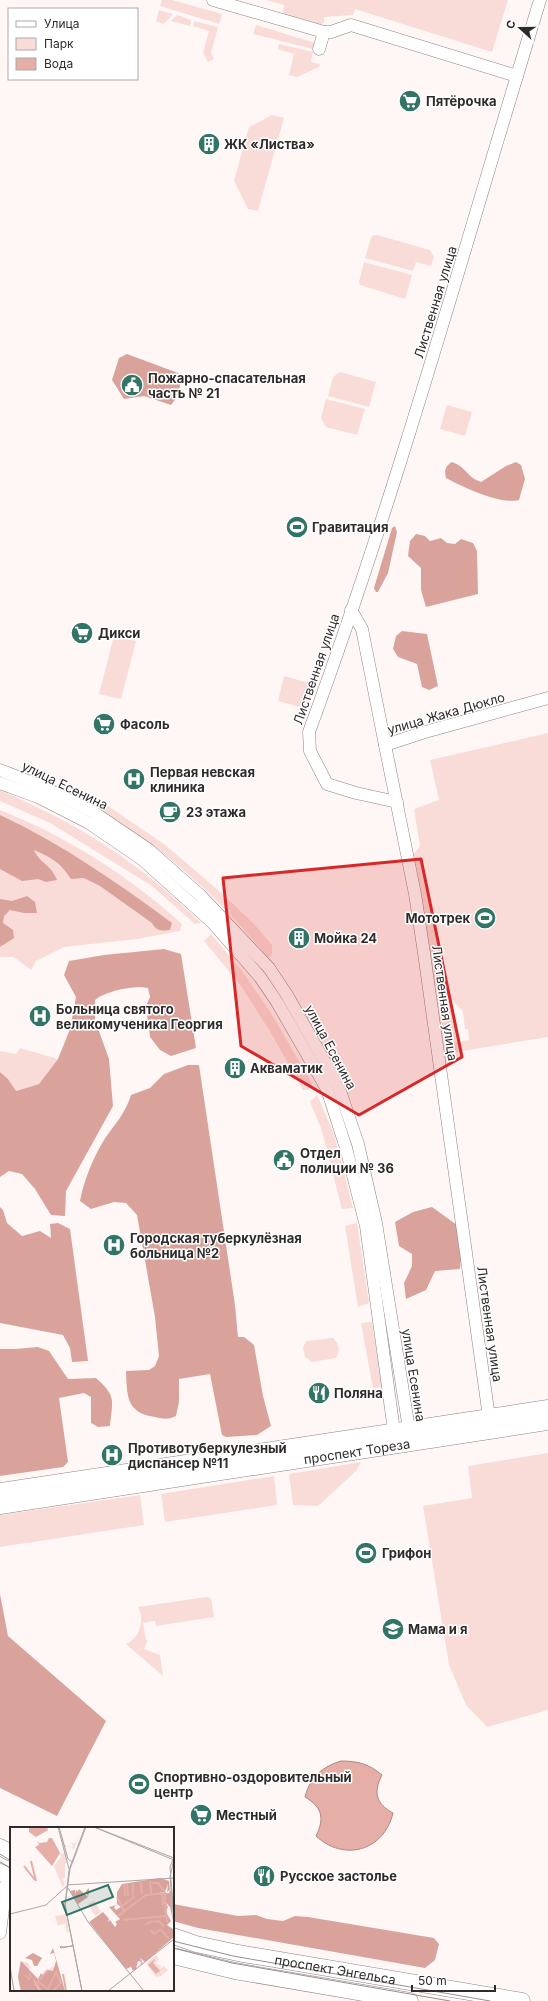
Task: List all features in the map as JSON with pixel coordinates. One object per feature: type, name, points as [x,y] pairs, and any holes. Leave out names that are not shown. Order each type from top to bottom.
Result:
[{"type":"main road","name":"проспект Тореза","points":[[0,1506],[402,1435],[489,1417],[548,1408]]},
{"type":"main road","name":"проспект Тореза","points":[[0,1491],[402,1435],[548,1422]]},
{"type":"main road","points":[[0,1847],[10,1852]]},
{"type":"main road","name":"проспект Энгельса","points":[[174,1936],[196,1944],[238,1953],[522,2001]]},
{"type":"main road","name":"проспект Энгельса","points":[[174,1956],[235,1971],[410,2001]]},
{"type":"street","points":[[213,0],[324,32],[331,32],[351,25],[517,76]]},
{"type":"street","name":"Лиственная улица","points":[[489,1417],[424,953],[415,894],[397,802],[356,793],[327,784],[310,751],[309,732],[380,527],[488,178],[540,0]]},
{"type":"street","points":[[319,49],[324,32]]},
{"type":"street","name":"Лиственная улица","points":[[352,610],[362,629],[385,745]]},
{"type":"street","name":"улица Жака Дюкло","points":[[397,802],[385,745],[425,732],[548,698]]},
{"type":"street","name":"улица Есенина","points":[[0,770],[41,786],[93,812],[149,850],[206,900],[268,968],[287,995],[338,1085],[358,1144],[376,1223],[402,1435]]},
{"type":"street","name":"улица Есенина","points":[[0,783],[38,797],[89,823],[143,860],[213,923],[260,977],[277,1002],[327,1089],[346,1148],[366,1226],[402,1435]]},
{"type":"street","points":[[0,1933],[7,1875]]},
{"type":"highlighted area","points":[[421,859],[462,1057],[359,1115],[241,1046],[223,878]]},
{"type":"green space","points":[[162,0],[172,0],[222,14],[219,24],[160,6]]},
{"type":"green space","points":[[266,0],[508,0],[492,52],[355,9],[353,15],[324,17],[324,22],[320,25],[283,15],[284,5]]},
{"type":"green space","points":[[159,10],[173,14],[164,24],[156,21]]},
{"type":"green space","points":[[177,15],[191,20],[190,26],[171,21]]},
{"type":"green space","points":[[194,21],[218,27],[211,53],[214,59],[208,62],[203,53],[209,31],[193,26]]},
{"type":"green space","points":[[256,25],[319,44],[317,50],[253,34]]},
{"type":"green space","points":[[279,44],[313,52],[311,62],[320,64],[319,67],[297,77],[289,75],[294,54],[278,49]]},
{"type":"green space","points":[[272,115],[284,118],[258,211],[248,209],[234,181],[249,127]]},
{"type":"green space","points":[[374,235],[430,250],[434,257],[431,266],[416,262],[413,271],[365,258],[371,238]]},
{"type":"green space","points":[[364,262],[412,275],[405,299],[360,285],[359,282]]},
{"type":"green space","points":[[340,372],[376,382],[369,407],[328,396],[333,377]]},
{"type":"green space","points":[[326,399],[365,409],[357,435],[326,427],[321,418]]},
{"type":"green space","points":[[447,405],[472,412],[465,436],[440,429]]},
{"type":"green space","points":[[114,636],[136,641],[121,699],[99,694]]},
{"type":"green space","points":[[284,676],[313,684],[307,709],[278,701]]},
{"type":"green space","name":"Мототрек","points":[[548,733],[548,1037],[451,1053],[450,1043],[469,1040],[468,1029],[465,1029],[463,1011],[432,981],[413,855],[420,846],[414,809],[439,800],[430,760]]},
{"type":"green space","points":[[0,790],[56,817],[107,846],[154,881],[201,923],[195,924],[152,886],[50,823],[0,801]]},
{"type":"green space","points":[[100,802],[164,844],[218,890],[254,924],[272,945],[272,955],[268,958],[200,884],[169,858],[102,812],[98,805]]},
{"type":"green space","points":[[0,810],[48,832],[96,859],[119,874],[182,924],[180,931],[137,939],[64,947],[36,961],[31,970],[14,957],[0,957]]},
{"type":"green space","points":[[211,934],[242,971],[271,1013],[313,1085],[308,1090],[303,1090],[271,1033],[241,986],[204,941]]},
{"type":"green space","points":[[20,1048],[58,1059],[39,1084],[16,1091],[8,1079],[0,1072],[0,1051],[16,1054]]},
{"type":"green space","points":[[317,1095],[334,1134],[353,1208],[342,1209],[321,1128],[310,1102]]},
{"type":"green space","points":[[357,1223],[369,1303],[358,1307],[345,1226]]},
{"type":"green space","points":[[372,1322],[382,1387],[373,1388],[361,1323]]},
{"type":"green space","points":[[333,1338],[339,1347],[336,1358],[312,1362],[305,1357],[303,1348],[306,1341]]},
{"type":"green space","points":[[548,1453],[548,1710],[487,1727],[466,1705],[449,1665],[423,1506],[472,1498],[468,1466]]},
{"type":"green space","points":[[361,1462],[356,1471],[318,1506],[293,1505],[289,1474]]},
{"type":"green space","points":[[274,1476],[277,1505],[165,1522],[161,1494]]},
{"type":"green space","points":[[140,1495],[144,1525],[0,1547],[0,1515]]},
{"type":"green space","points":[[206,1597],[211,1598],[214,1617],[156,1626],[155,1621],[143,1623],[146,1640],[148,1640],[144,1649],[160,1655],[163,1676],[126,1644],[135,1638],[140,1628],[141,1617],[138,1607]]},
{"type":"shaded area","points":[[127,354],[178,373],[180,386],[176,398],[171,405],[144,396],[124,399],[112,380],[119,358]]},
{"type":"shaded area","points":[[452,462],[481,482],[506,466],[516,462],[521,465],[525,479],[519,500],[511,501],[492,498],[446,478],[446,469]]},
{"type":"shaded area","points":[[395,526],[397,532],[388,573],[378,592],[376,592],[374,588],[392,528]]},
{"type":"shaded area","points":[[416,534],[425,536],[430,541],[441,538],[447,543],[455,544],[461,539],[473,543],[477,551],[478,594],[426,607],[421,590],[421,568],[408,556],[410,541]]},
{"type":"shaded area","points":[[402,631],[427,634],[438,686],[429,690],[422,687],[417,664],[398,657],[393,649],[396,636]]},
{"type":"shaded area","points":[[0,815],[67,851],[131,893],[172,923],[170,930],[157,929],[152,923],[100,886],[84,878],[71,879],[63,868],[55,861],[34,850],[36,855],[52,871],[57,880],[46,882],[38,879],[22,881],[0,869]]},
{"type":"shaded area","points":[[27,896],[35,902],[37,913],[24,913],[10,910],[4,916],[3,923],[13,930],[14,938],[0,947],[0,899],[12,901]]},
{"type":"shaded area","points":[[164,949],[181,954],[196,1048],[171,1056],[160,1050],[150,1037],[146,1006],[150,997],[148,988],[135,987],[113,991],[95,1000],[95,1020],[109,1059],[113,1106],[66,1191],[65,1216],[51,1215],[35,1189],[22,1174],[9,1171],[0,1177],[0,1072],[8,1079],[16,1091],[39,1084],[58,1059],[70,1029],[76,997],[64,975],[69,961],[104,955]]},
{"type":"shaded area","points":[[188,1065],[199,1065],[235,1305],[238,1337],[244,1337],[254,1345],[263,1396],[271,1426],[257,1435],[226,1437],[222,1435],[210,1374],[179,1379],[179,1402],[176,1416],[163,1419],[145,1415],[138,1412],[133,1407],[128,1395],[126,1371],[149,1370],[155,1366],[159,1356],[155,1317],[137,1215],[126,1203],[114,1202],[91,1209],[80,1201],[86,1177],[96,1154],[104,1140],[123,1114],[131,1095],[150,1088],[164,1074]]},
{"type":"shaded area","points":[[0,1207],[3,1210],[7,1223],[22,1236],[40,1231],[51,1238],[50,1224],[58,1223],[70,1229],[88,1361],[72,1362],[70,1348],[63,1335],[0,1323]]},
{"type":"shaded area","points":[[432,1207],[457,1225],[462,1248],[460,1269],[435,1271],[426,1290],[406,1299],[404,1283],[412,1266],[412,1254],[399,1246],[395,1222],[413,1212]]},
{"type":"shaded area","points":[[38,1347],[49,1351],[68,1379],[96,1378],[107,1389],[112,1399],[110,1426],[98,1427],[91,1423],[91,1397],[84,1393],[59,1398],[68,1462],[63,1467],[0,1476],[0,1349]]},
{"type":"shaded area","points":[[0,1594],[8,1636],[106,1721],[57,1816],[0,1788]]},
{"type":"shaded area","points":[[174,1904],[238,1916],[256,1915],[267,1919],[283,1921],[295,1916],[308,1917],[434,1938],[439,1944],[435,1960],[425,1968],[198,1928],[174,1921]]},
{"type":"water","points":[[341,1761],[363,1764],[382,1775],[377,1792],[378,1797],[383,1806],[393,1813],[388,1826],[381,1836],[372,1844],[362,1848],[350,1850],[339,1849],[327,1844],[316,1836],[319,1830],[321,1818],[320,1814],[315,1805],[305,1797],[310,1784],[318,1774],[328,1766]]},
{"type":"tram line","points":[[0,1854],[10,1860]]},
{"type":"tram line","points":[[0,1862],[10,1867]]},
{"type":"tram line","points":[[174,1941],[233,1956],[490,2001]]},
{"type":"tram line","points":[[174,1948],[232,1963],[450,2001]]},
{"type":"place","name":"Пятёрочка","points":[[410,101]]},
{"type":"place","name":"ЖК «Листва»","points":[[209,144]]},
{"type":"place","name":"Пожарно-спасательная часть № 21","points":[[132,385]]},
{"type":"place","name":"Гравитация","points":[[297,527]]},
{"type":"place","name":"Дикси","points":[[82,633]]},
{"type":"place","name":"Фасоль","points":[[104,724]]},
{"type":"place","name":"Первая невская клиника","points":[[134,779]]},
{"type":"place","name":"23 этажа","points":[[170,812]]},
{"type":"place","name":"Мототрек","points":[[485,918]]},
{"type":"place","name":"Мойка 24","points":[[299,938]]},
{"type":"place","name":"Больница святого великомученика Георгия","points":[[40,1016]]},
{"type":"place","name":"Акваматик","points":[[235,1068]]},
{"type":"place","name":"Отдел полиции № 36","points":[[284,1160]]},
{"type":"place","name":"Городская туберкулёзная больница №2","points":[[114,1245]]},
{"type":"place","name":"Поляна","points":[[319,1393]]},
{"type":"place","name":"Противотуберкулезный диспансер №11","points":[[112,1455]]},
{"type":"place","name":"Грифон","points":[[366,1553]]},
{"type":"place","name":"Мама и я","points":[[393,1629]]},
{"type":"place","name":"Спортивно-оздоровительный центр","points":[[139,1784]]},
{"type":"place","name":"Местный","points":[[201,1815]]},
{"type":"place","name":"Русское застолье","points":[[264,1876]]}]
